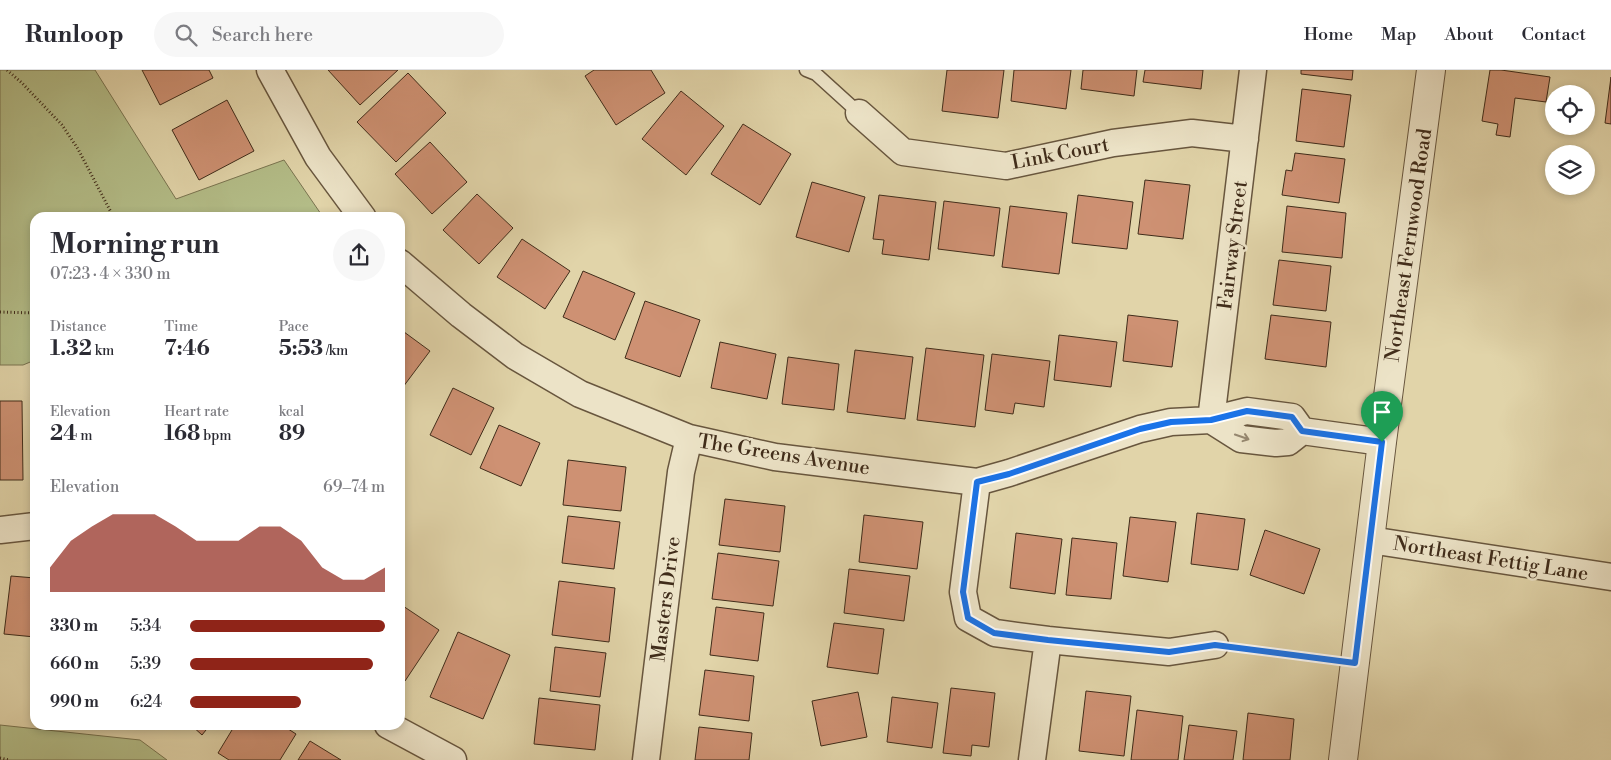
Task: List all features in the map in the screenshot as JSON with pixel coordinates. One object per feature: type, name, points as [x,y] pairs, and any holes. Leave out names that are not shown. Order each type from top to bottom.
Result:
[{"type":"street","points":[[270,70],[318,156],[359,212]]},
{"type":"street","name":"Fairway Street","points":[[1211,420],[1253,70]]},
{"type":"street","name":"Northeast Fernwood Road","points":[[1343,760],[1382,442],[1431,70]]},
{"type":"street","name":"Link Court","points":[[859,113],[903,152],[1006,166],[1113,143],[1192,133],[1245,139]]},
{"type":"street","name":"The Greens Avenue","points":[[405,267],[461,315],[516,356],[580,394],[689,438],[775,457],[977,482],[1009,474],[1140,429],[1171,422],[1211,420],[1247,411],[1292,417],[1302,431],[1382,442]]},
{"type":"street","name":"Masters Drive","points":[[646,760],[681,472],[689,438]]},
{"type":"street","points":[[977,482],[963,592],[968,618],[994,633],[1048,640],[1169,652],[1215,645]]},
{"type":"street","points":[[0,530],[30,527]]},
{"type":"street","name":"Northeast Fettig Lane","points":[[1370,540],[1611,577]]},
{"type":"street","points":[[1032,760],[1048,640]]},
{"type":"street","points":[[397,730],[453,760]]},
{"type":"lane","points":[[806,70],[816,74],[859,113]]},
{"type":"path","points":[[7,70],[62,125],[78,149],[111,212]]},
{"type":"path","points":[[0,312],[30,313]]},
{"type":"path","points":[[1215,645],[1355,663]]},
{"type":"path","points":[[0,758],[9,760]]},
{"type":"green space","points":[[0,70],[95,70],[176,199],[284,160],[320,212],[30,212],[30,362],[23,365],[0,365]]},
{"type":"green space","points":[[0,725],[30,728],[30,730],[47,730],[140,740],[167,760],[0,760]]},
{"type":"building","points":[[142,70],[209,70],[213,78],[160,105]]},
{"type":"building","points":[[328,70],[398,70],[360,105]]},
{"type":"building","points":[[594,70],[651,70],[665,93],[616,125],[585,76]]},
{"type":"building","points":[[947,70],[1004,70],[998,118],[942,111]]},
{"type":"building","points":[[1014,70],[1071,70],[1066,109],[1011,101]]},
{"type":"building","points":[[1083,70],[1137,70],[1134,96],[1081,89]]},
{"type":"building","points":[[1145,70],[1203,70],[1201,89],[1143,82]]},
{"type":"building","points":[[1301,70],[1353,70],[1352,80],[1301,74]]},
{"type":"building","points":[[1490,70],[1550,77],[1549,85],[1545,85],[1545,102],[1515,98],[1510,137],[1496,135],[1498,124],[1482,121]]},
{"type":"building","points":[[408,73],[446,113],[396,162],[357,122]]},
{"type":"building","points":[[1611,77],[1611,124],[1605,123]]},
{"type":"building","points":[[1302,89],[1351,95],[1344,147],[1296,141]]},
{"type":"building","points":[[681,91],[724,126],[686,175],[642,139]]},
{"type":"building","points":[[227,100],[254,151],[199,180],[172,130]]},
{"type":"building","points":[[743,124],[791,154],[760,205],[711,174]]},
{"type":"building","points":[[430,142],[467,182],[432,214],[395,174]]},
{"type":"building","points":[[1295,153],[1345,159],[1339,203],[1282,195],[1286,170],[1292,171]]},
{"type":"building","points":[[1145,180],[1190,185],[1183,239],[1138,234]]},
{"type":"building","points":[[812,182],[865,197],[849,252],[796,237]]},
{"type":"building","points":[[477,194],[513,228],[479,264],[443,230]]},
{"type":"building","points":[[879,195],[936,202],[929,260],[882,254],[884,240],[873,239]]},
{"type":"building","points":[[1078,195],[1133,202],[1127,249],[1072,243]]},
{"type":"building","points":[[944,201],[1000,208],[994,256],[938,249]]},
{"type":"building","points":[[1010,206],[1067,213],[1059,274],[1002,267]]},
{"type":"building","points":[[1287,206],[1346,213],[1342,258],[1282,252]]},
{"type":"building","points":[[522,239],[570,271],[545,309],[497,277]]},
{"type":"building","points":[[1279,260],[1331,266],[1326,311],[1273,305]]},
{"type":"building","points":[[583,271],[635,293],[615,340],[563,317]]},
{"type":"building","points":[[645,301],[700,320],[680,377],[625,358]]},
{"type":"building","points":[[1128,315],[1178,321],[1172,367],[1123,361]]},
{"type":"building","points":[[1271,315],[1331,322],[1326,367],[1265,359]]},
{"type":"building","points":[[405,333],[430,351],[405,384]]},
{"type":"building","points":[[1059,335],[1117,342],[1111,387],[1054,380]]},
{"type":"building","points":[[720,342],[776,354],[767,399],[711,388]]},
{"type":"building","points":[[926,348],[984,355],[975,427],[917,420]]},
{"type":"building","points":[[855,350],[913,357],[905,419],[847,412]]},
{"type":"building","points":[[992,354],[1050,361],[1044,407],[1015,403],[1013,414],[985,410]]},
{"type":"building","points":[[788,357],[839,364],[834,410],[782,404]]},
{"type":"building","points":[[453,388],[494,408],[471,455],[430,435]]},
{"type":"building","points":[[0,401],[22,401],[23,480],[0,480]]},
{"type":"building","points":[[499,425],[540,443],[521,486],[480,468]]},
{"type":"building","points":[[568,460],[626,467],[621,511],[563,505]]},
{"type":"building","points":[[725,499],[785,506],[780,552],[719,545]]},
{"type":"building","points":[[1197,513],[1245,519],[1238,570],[1191,564]]},
{"type":"building","points":[[864,515],[923,522],[917,569],[859,562]]},
{"type":"building","points":[[568,516],[620,522],[614,569],[562,563]]},
{"type":"building","points":[[1130,517],[1176,522],[1168,582],[1123,576]]},
{"type":"building","points":[[1265,530],[1320,549],[1304,594],[1250,575]]},
{"type":"building","points":[[1016,533],[1062,539],[1055,594],[1010,588]]},
{"type":"building","points":[[1072,538],[1117,543],[1111,599],[1066,595]]},
{"type":"building","points":[[718,553],[779,561],[773,606],[712,599]]},
{"type":"building","points":[[849,569],[910,576],[904,621],[844,613]]},
{"type":"building","points":[[11,576],[30,578],[30,637],[4,634]]},
{"type":"building","points":[[559,581],[615,588],[609,642],[552,635]]},
{"type":"building","points":[[405,607],[439,630],[405,681]]},
{"type":"building","points":[[716,607],[764,613],[758,661],[710,655]]},
{"type":"building","points":[[834,623],[884,629],[878,674],[827,667]]},
{"type":"building","points":[[458,632],[510,655],[483,719],[430,697]]},
{"type":"building","points":[[555,647],[606,653],[600,697],[550,691]]},
{"type":"building","points":[[705,670],[754,676],[749,721],[699,715]]},
{"type":"building","points":[[951,688],[995,693],[989,747],[972,745],[971,756],[943,753]]},
{"type":"building","points":[[1086,691],[1131,696],[1124,756],[1079,751]]},
{"type":"building","points":[[858,692],[867,737],[821,746],[812,701]]},
{"type":"building","points":[[892,697],[938,703],[932,748],[887,742]]},
{"type":"building","points":[[539,698],[600,705],[595,750],[534,744]]},
{"type":"building","points":[[1137,710],[1183,716],[1178,760],[1131,760]]},
{"type":"building","points":[[1248,713],[1294,719],[1290,760],[1243,760]]},
{"type":"building","points":[[1189,725],[1237,731],[1233,760],[1184,760]]},
{"type":"building","points":[[699,727],[752,733],[749,760],[695,760]]},
{"type":"building","points":[[196,730],[206,730],[202,735]]},
{"type":"building","points":[[232,730],[290,730],[296,734],[280,760],[229,760],[218,753]]},
{"type":"building","points":[[310,741],[341,760],[298,760]]},
{"type":"route","points":[[1247,411],[1292,417],[1302,431],[1382,442],[1355,663],[1215,645],[1169,652],[1048,640],[994,633],[968,618],[963,592],[977,482],[1009,474],[1140,429],[1171,422],[1211,420],[1247,411]]}]
